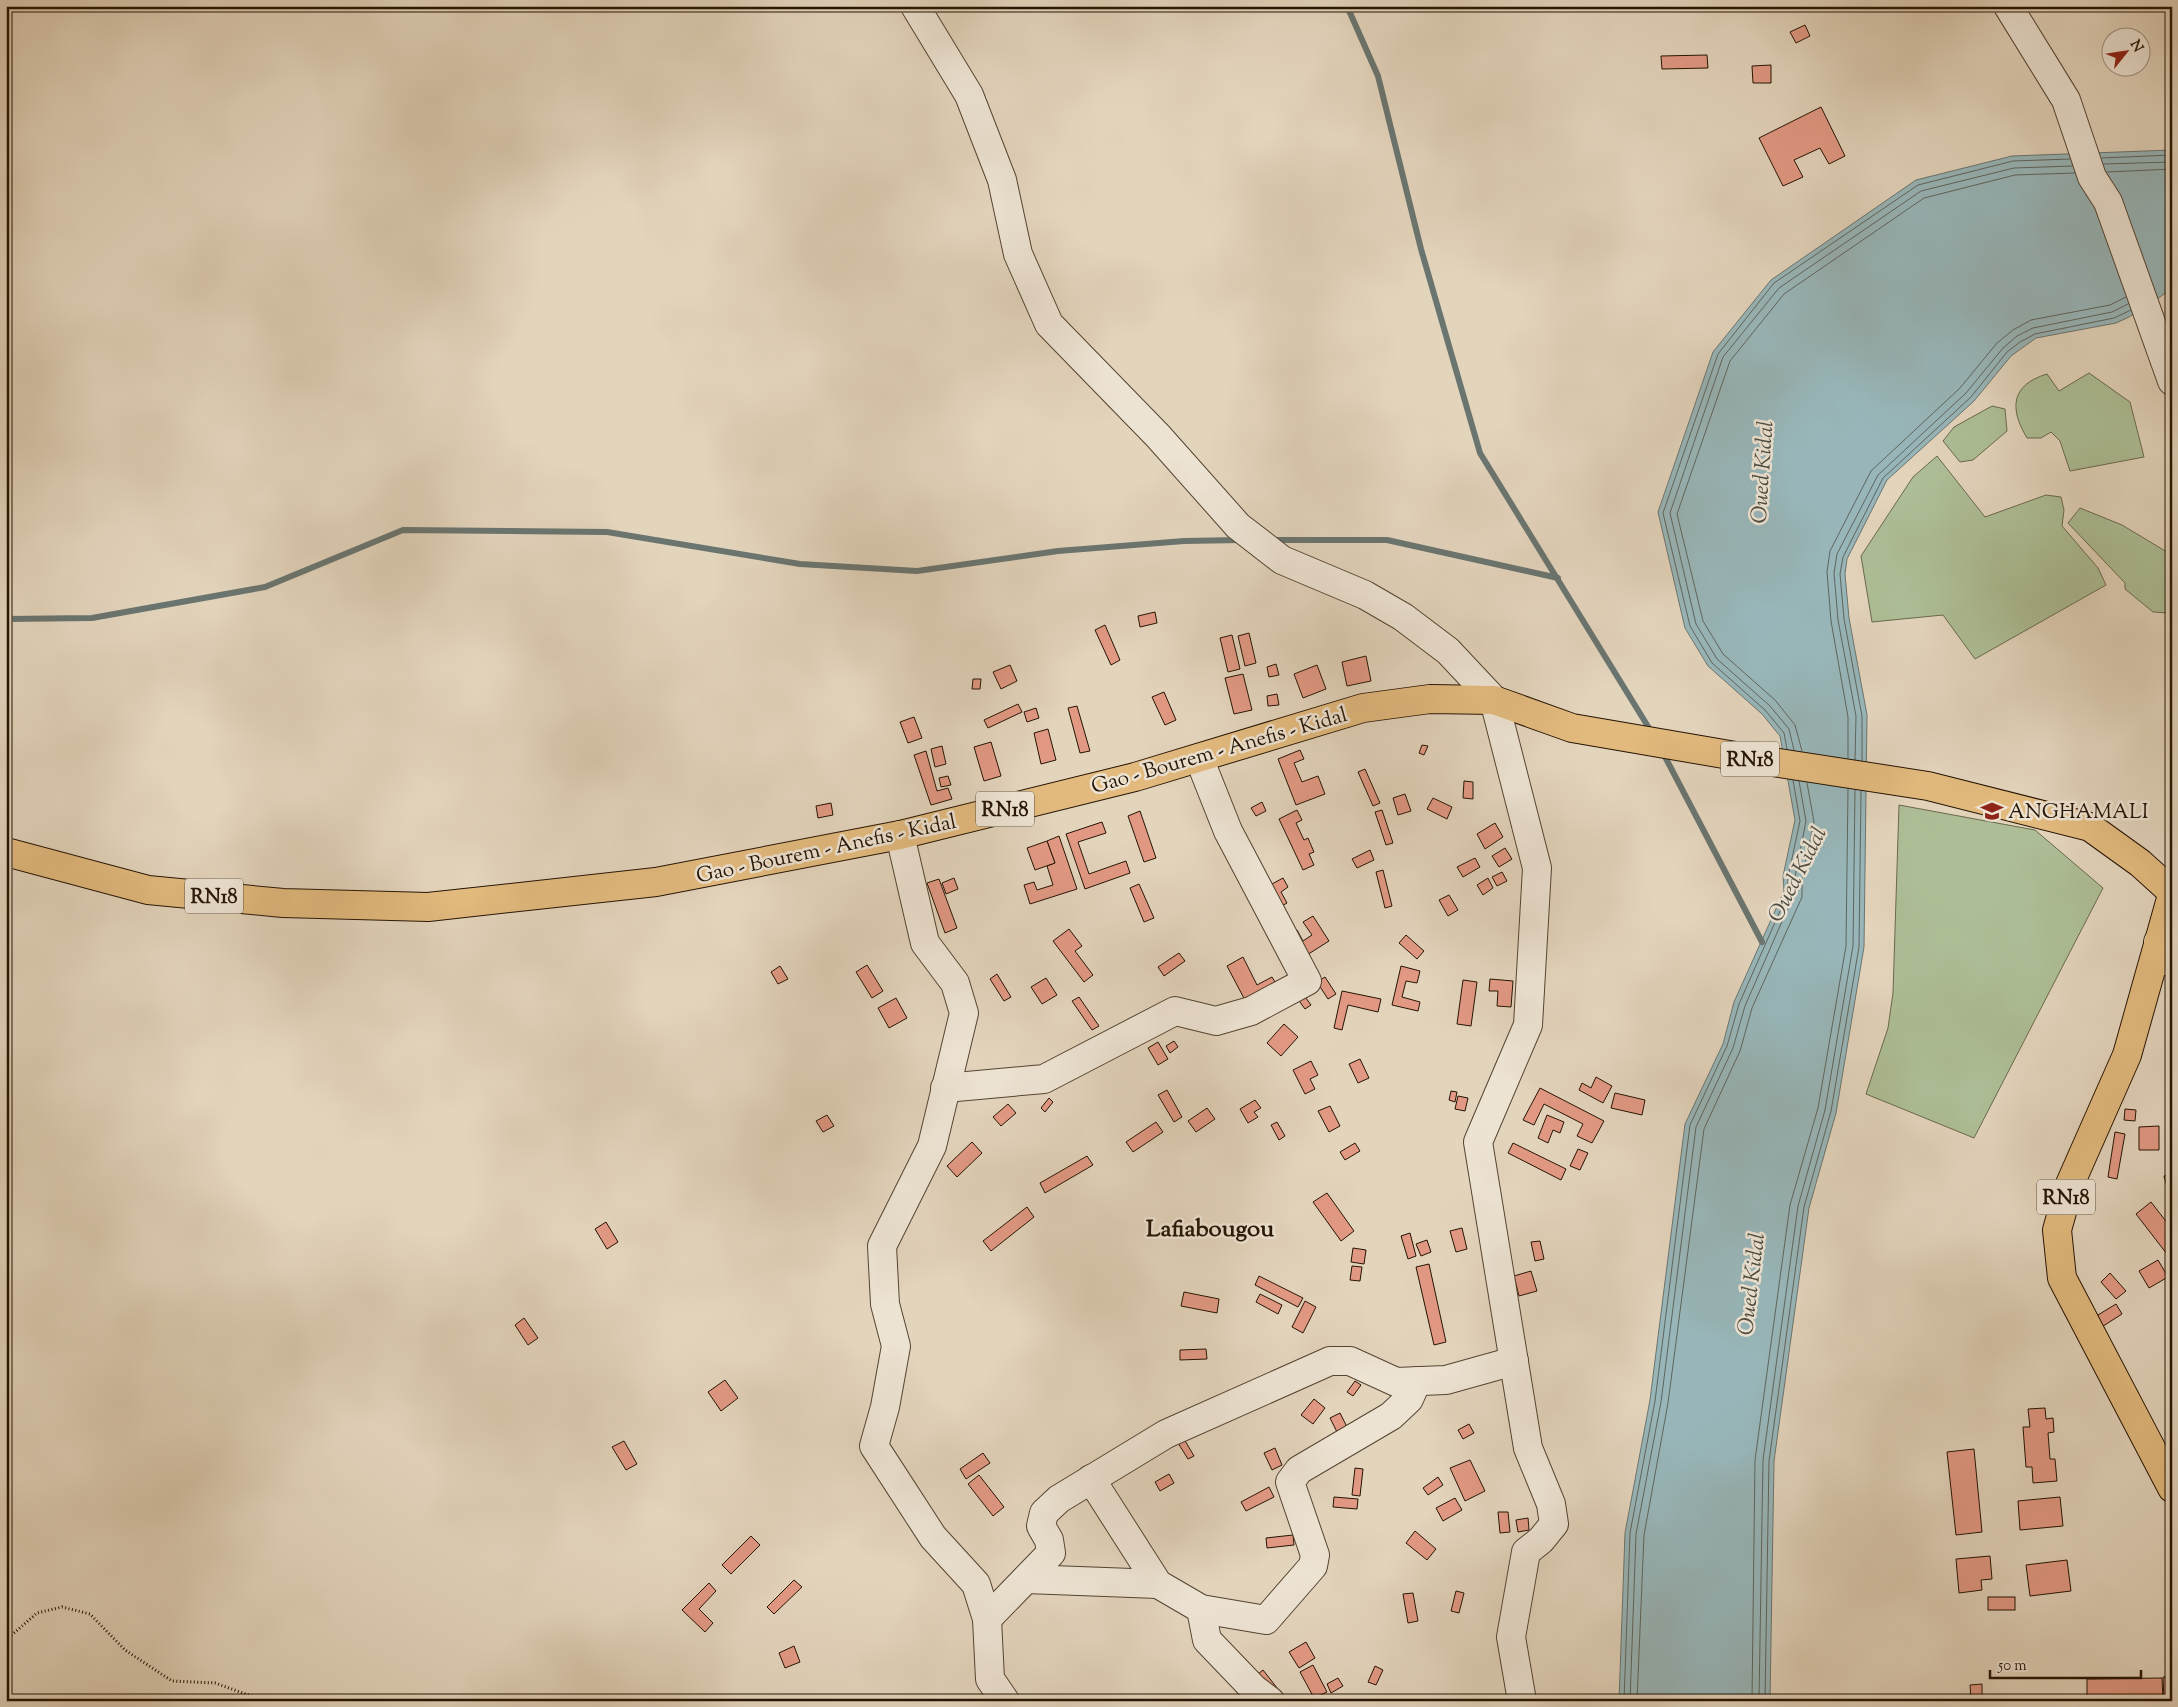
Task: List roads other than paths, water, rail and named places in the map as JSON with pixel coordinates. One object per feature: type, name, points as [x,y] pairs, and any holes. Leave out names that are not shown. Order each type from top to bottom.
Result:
[{"type":"main road","name":"Gao - Bourem - Anefis - Kidal","points":[[6,852],[148,890],[283,903],[428,906],[656,882],[900,835],[1135,777],[1363,708],[1430,699],[1494,700],[1572,728],[1928,786],[2090,827],[2140,863],[2172,894]]},
{"type":"main road","name":"RN18","points":[[2171,1485],[2062,1278],[2057,1230],[2070,1184],[2126,1055],[2165,953],[2172,894]]},
{"type":"street","points":[[915,6],[969,95],[1002,180],[1018,254],[1049,324],[1158,436],[1238,526],[1282,560],[1365,595],[1403,617],[1448,651],[1494,700],[1537,868],[1528,1025],[1478,1142],[1528,1448],[1551,1504],[1554,1524],[1541,1540],[1526,1552],[1511,1637],[1522,1701]]},
{"type":"street","points":[[2008,6],[2066,100],[2092,177],[2108,202],[2172,382]]},
{"type":"street","points":[[945,1088],[1044,1079],[1175,1011],[1216,1021],[1251,1011],[1307,981],[1228,831],[1199,758]]},
{"type":"street","points":[[900,835],[925,943],[955,983],[964,1013],[932,1146],[882,1246],[885,1304],[896,1346],[885,1407],[874,1446],[933,1537],[976,1584],[988,1619],[990,1679],[1006,1701]]},
{"type":"street","points":[[988,1619],[1051,1554],[1050,1540],[1041,1526],[1044,1513],[1059,1500],[1091,1479],[1166,1434],[1330,1361],[1350,1362],[1396,1382],[1446,1380],[1514,1361]]},
{"type":"street","points":[[1091,1479],[1158,1584],[1201,1609],[1266,1620],[1313,1566],[1315,1555],[1290,1482],[1299,1470],[1391,1416],[1408,1400],[1417,1381]]},
{"type":"street","points":[[1026,1579],[1158,1584]]},
{"type":"street","points":[[1201,1609],[1207,1640],[1253,1688],[1270,1701]]},
{"type":"water","name":"Oued Kidal","points":[[2172,150],[2172,289],[2129,317],[2116,323],[2036,338],[2011,356],[1974,401],[1887,480],[1847,559],[1845,574],[1849,618],[1867,715],[1864,947],[1836,1113],[1809,1208],[1774,1461],[1770,1701],[1619,1701],[1625,1533],[1650,1400],[1685,1124],[1723,1044],[1734,1002],[1784,891],[1783,876],[1795,820],[1780,736],[1762,714],[1708,666],[1685,628],[1658,512],[1713,352],[1771,280],[1916,180],[2012,156]]},
{"type":"waterway","points":[[1347,6],[1378,76],[1421,249],[1480,453],[1652,733]]},
{"type":"waterway","points":[[6,619],[92,618],[265,587],[403,530],[607,532],[800,564],[917,571],[1058,551],[1184,541],[1241,540]]},
{"type":"waterway","points":[[1271,540],[1387,540],[1558,578]]},
{"type":"waterway","points":[[1662,751],[1762,942]]},
{"type":"place","name":"ANGHAMALI","points":[[1992,811]]},
{"type":"district","name":"Lafiabougou","points":[[1210,1228]]}]
